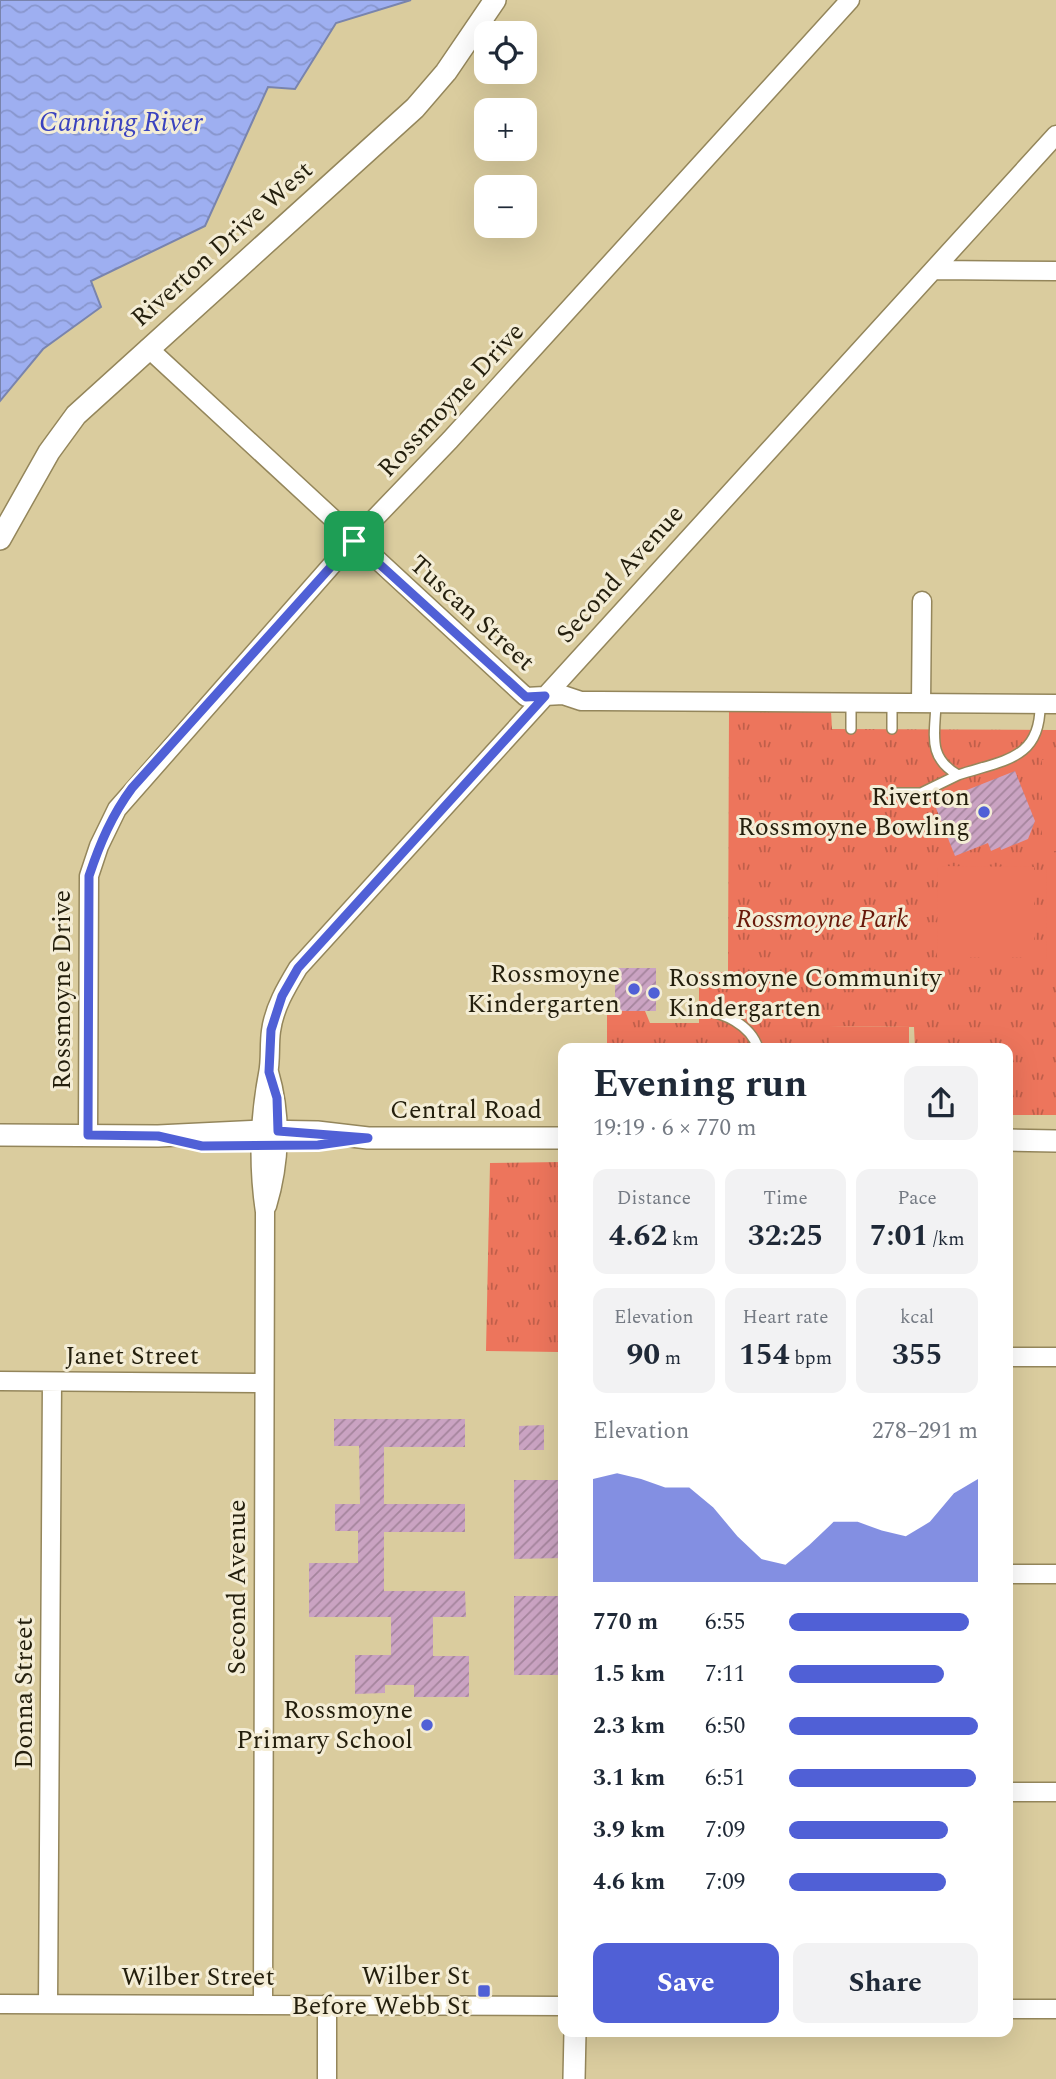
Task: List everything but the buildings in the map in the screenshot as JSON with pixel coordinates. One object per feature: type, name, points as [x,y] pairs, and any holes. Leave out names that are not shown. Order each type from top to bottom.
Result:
[{"type":"street","name":"Riverton Drive West","points":[[0,539],[57,439],[101,389],[415,108],[446,72],[495,0]]},
{"type":"street","name":"Rossmoyne Drive","points":[[88,1135],[89,888],[99,846],[117,809],[132,788],[354,541],[450,440],[850,0]]},
{"type":"street","name":"Second Avenue","points":[[263,2004],[265,1213],[275,1182],[262,1098],[269,1072],[271,1030],[282,996],[298,968],[1056,135]]},
{"type":"street","points":[[933,270],[1056,271]]},
{"type":"street","name":"Tuscan Street","points":[[148,348],[526,697],[563,695],[581,701],[1048,704]]},
{"type":"street","points":[[922,601],[928,703]]},
{"type":"street","name":"Central Road","points":[[0,1135],[158,1136],[202,1146],[269,1138],[318,1145],[368,1138],[558,1138]]},
{"type":"street","points":[[1013,1140],[1056,1141]]},
{"type":"street","points":[[1013,1357],[1056,1357]]},
{"type":"street","name":"Janet Street","points":[[0,1381],[264,1383]]},
{"type":"street","name":"Donna Street","points":[[48,2004],[52,1382]]},
{"type":"street","points":[[1013,1574],[1056,1574]]},
{"type":"street","points":[[1013,1791],[1056,1792]]},
{"type":"street","name":"Wilber Street","points":[[0,2004],[558,2006]]},
{"type":"street","points":[[327,2004],[327,2079]]},
{"type":"street","points":[[1013,2009],[1056,2010]]},
{"type":"street","points":[[574,2079],[575,2037]]},
{"type":"lane","points":[[851,702],[851,729]]},
{"type":"lane","points":[[892,702],[892,729]]},
{"type":"lane","points":[[928,703],[935,748],[942,765],[958,775]]},
{"type":"lane","points":[[892,793],[921,793],[958,775],[1025,752],[1038,733],[1048,704]]},
{"type":"lane","points":[[699,1010],[716,1012],[733,1019],[746,1030],[755,1043]]},
{"type":"green space","name":"Rossmoyne Park","points":[[729,710],[831,711],[832,729],[1056,730],[1056,1115],[1013,1115],[1013,1043],[915,1043],[914,1027],[829,1026],[829,1043],[607,1043],[607,1002],[615,1002],[615,1011],[645,1011],[650,1023],[699,1023],[699,972],[728,972]]},
{"type":"green space","points":[[1042,760],[1056,760],[1056,851],[1042,851]]},
{"type":"green space","points":[[938,866],[1034,867],[1034,957],[937,957]]},
{"type":"green space","points":[[1047,868],[1056,868],[1056,959],[1046,959]]},
{"type":"green space","points":[[829,1026],[909,1027],[909,1043],[829,1043]]},
{"type":"green space","points":[[558,1162],[558,1352],[486,1351],[490,1163]]},
{"type":"water","name":"Canning River","points":[[0,0],[411,0],[336,23],[295,89],[268,87],[205,226],[91,281],[101,307],[43,349],[0,401]]},
{"type":"place","name":"Riverton Rossmoyne Bowling","points":[[984,812]]},
{"type":"place","name":"Rossmoyne Kindergarten","points":[[634,989]]},
{"type":"place","name":"Rossmoyne Community Kindergarten","points":[[654,993]]},
{"type":"place","name":"Rossmoyne Primary School","points":[[427,1725]]},
{"type":"place","name":"Wilber St Before Webb St","points":[[484,1991]]},
{"type":"route","points":[[354,541],[526,697],[545,696],[298,968],[282,996],[271,1030],[269,1072],[277,1098],[278,1131],[368,1138],[318,1145],[202,1146],[158,1136],[88,1135],[89,876],[99,846],[117,809],[132,788],[354,541]]}]
